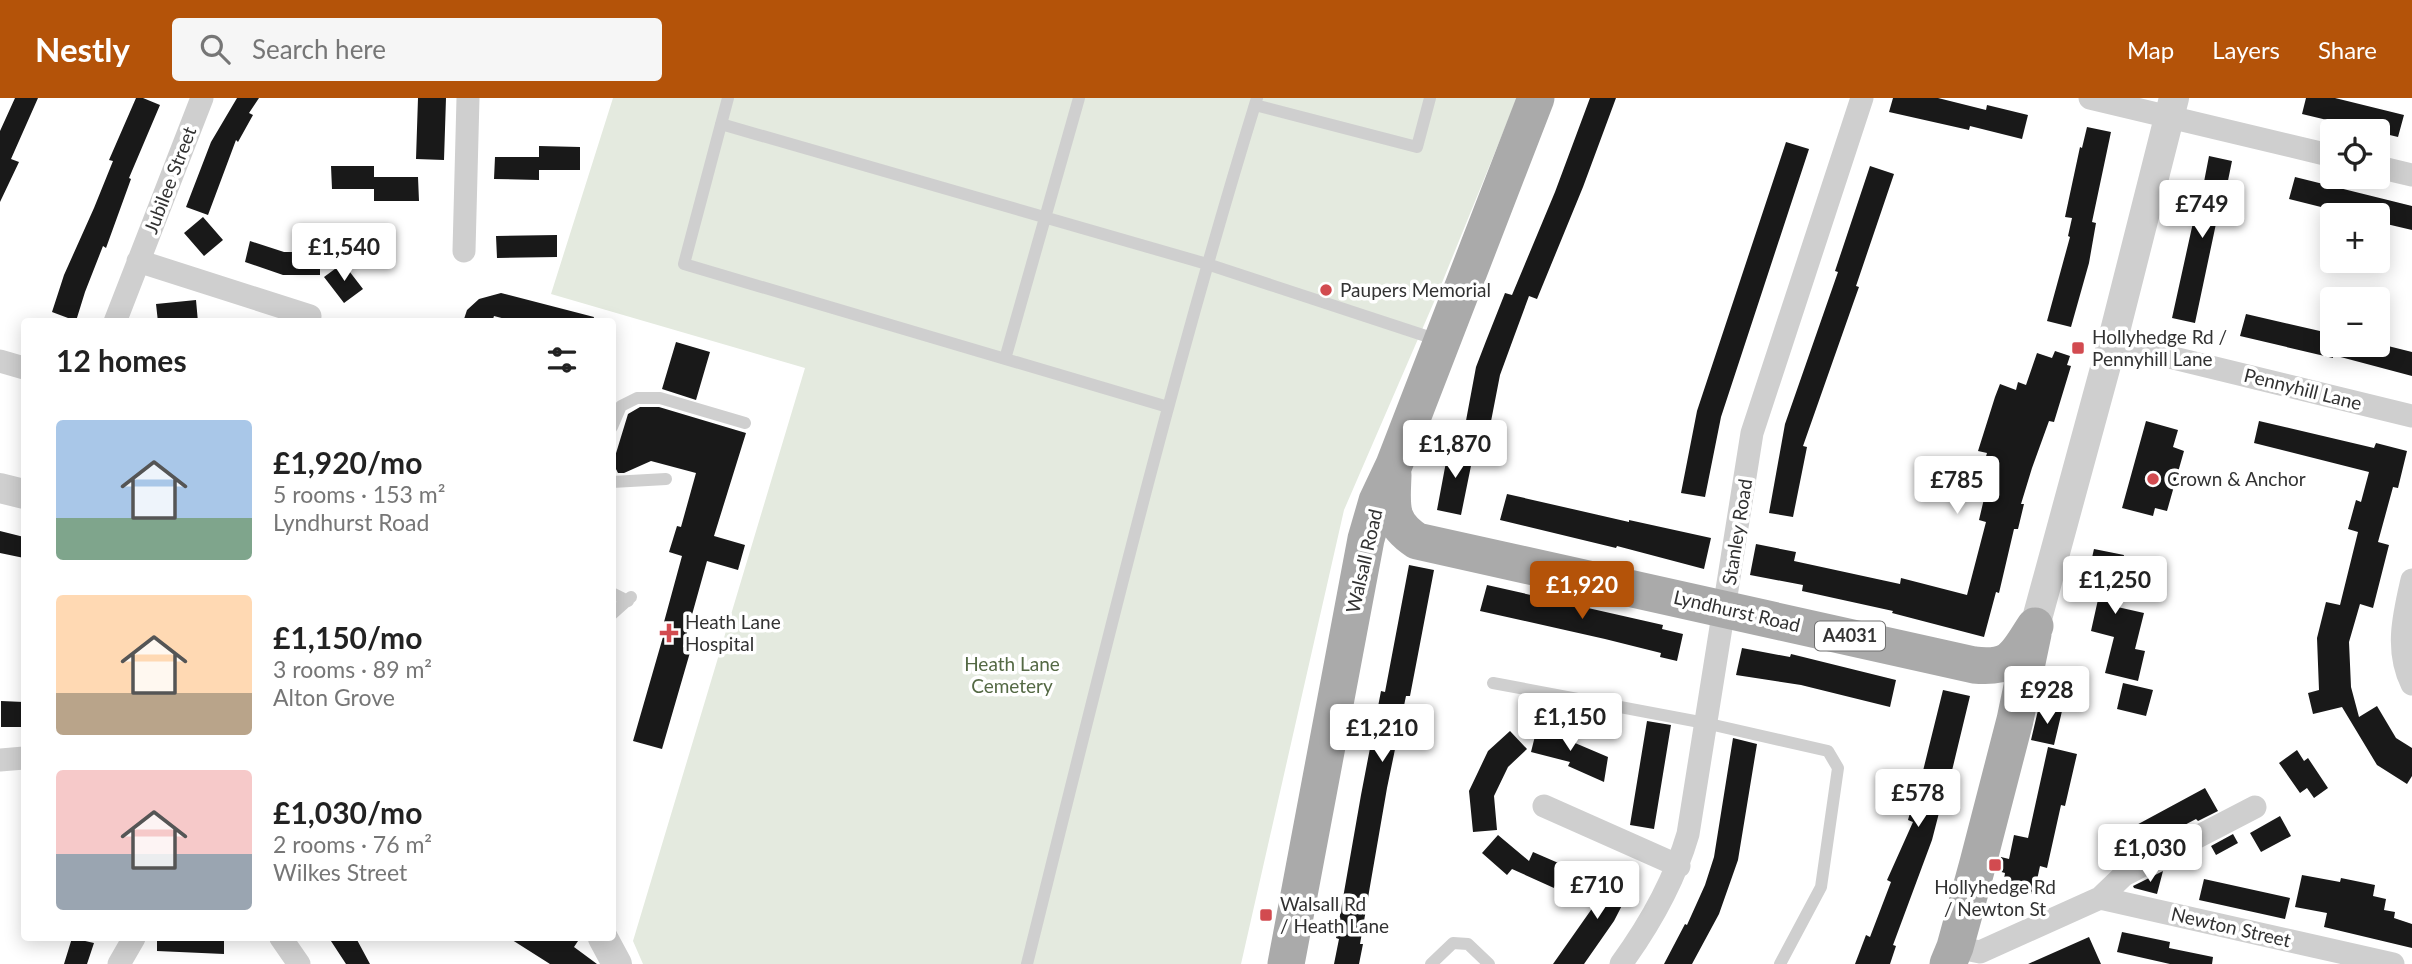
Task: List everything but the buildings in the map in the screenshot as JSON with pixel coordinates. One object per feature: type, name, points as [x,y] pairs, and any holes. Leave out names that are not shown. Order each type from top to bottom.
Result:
[{"type":"main road","name":"Walsall Road","points":[[1286,964],[1366,539],[1377,501],[1394,465],[1536,98]]},
{"type":"main road","points":[[1394,465],[1392,509],[1399,526],[1417,541]]},
{"type":"main road","name":"Lyndhurst Road","points":[[1417,541],[1974,665],[1995,667],[2012,660],[2035,626]]},
{"type":"main road","points":[[1353,603],[1383,556],[1390,550],[1417,541]]},
{"type":"main road","points":[[1951,956],[2015,720],[2035,626]]},
{"type":"main road","name":"Lyndhurst Road","points":[[1974,665],[2003,686],[2011,700],[2015,720]]},
{"type":"street","name":"Jubilee Street","points":[[117,318],[202,98]]},
{"type":"street","points":[[464,251],[468,98]]},
{"type":"street","name":"Stanley Road","points":[[1621,964],[1646,930],[1679,866],[1688,834],[1752,433],[1862,98]]},
{"type":"street","points":[[2090,98],[2172,108],[2320,152]]},
{"type":"street","points":[[2035,626],[2172,108]]},
{"type":"street","points":[[2390,170],[2412,175]]},
{"type":"street","points":[[138,261],[310,316]]},
{"type":"street","name":"Pennyhill Lane","points":[[2112,343],[2412,416]]},
{"type":"street","points":[[0,361],[21,367]]},
{"type":"street","points":[[0,488],[21,493]]},
{"type":"street","points":[[2412,580],[2402,625],[2402,659],[2412,684]]},
{"type":"street","points":[[0,760],[21,758]]},
{"type":"street","points":[[1544,806],[1679,866]]},
{"type":"street","points":[[1951,956],[1980,952],[2100,898],[2124,875],[2255,807]]},
{"type":"street","name":"Newton Street","points":[[2100,898],[2393,964]]},
{"type":"street","points":[[119,964],[132,941]]},
{"type":"street","points":[[283,941],[299,964]]},
{"type":"street","points":[[605,941],[617,964]]},
{"type":"lane","points":[[728,98],[684,264],[1168,407]]},
{"type":"lane","points":[[1004,359],[1079,98]]},
{"type":"lane","points":[[1027,964],[1138,519],[1207,264],[1256,101],[1417,148],[1430,98]]},
{"type":"lane","points":[[721,124],[1207,264],[1441,341]]},
{"type":"lane","points":[[616,418],[621,406],[637,398],[660,398],[744,424]]},
{"type":"lane","points":[[616,482],[666,478]]},
{"type":"lane","points":[[616,594],[630,599],[616,611]]},
{"type":"lane","points":[[1493,683],[1705,723],[1828,751],[1838,768],[1821,887],[1780,964]]},
{"type":"lane","points":[[1431,964],[1453,943],[1468,944],[1489,964]]},
{"type":"green space","name":"Heath Lane Cemetery","points":[[613,98],[1517,98],[1437,295],[1344,510],[1241,964],[643,964],[633,941],[805,368],[551,294]]},
{"type":"place","name":"Paupers Memorial","points":[[1326,290]]},
{"type":"place","name":"Hollyhedge Rd / Pennyhill Lane","points":[[2078,348]]},
{"type":"place","name":"Crown & Anchor","points":[[2153,479]]},
{"type":"place","name":"Heath Lane Hospital","points":[[669,633]]},
{"type":"place","name":"Hollyhedge Rd / Newton St","points":[[1995,865]]},
{"type":"place","name":"Walsall Rd / Heath Lane","points":[[1266,915]]}]
